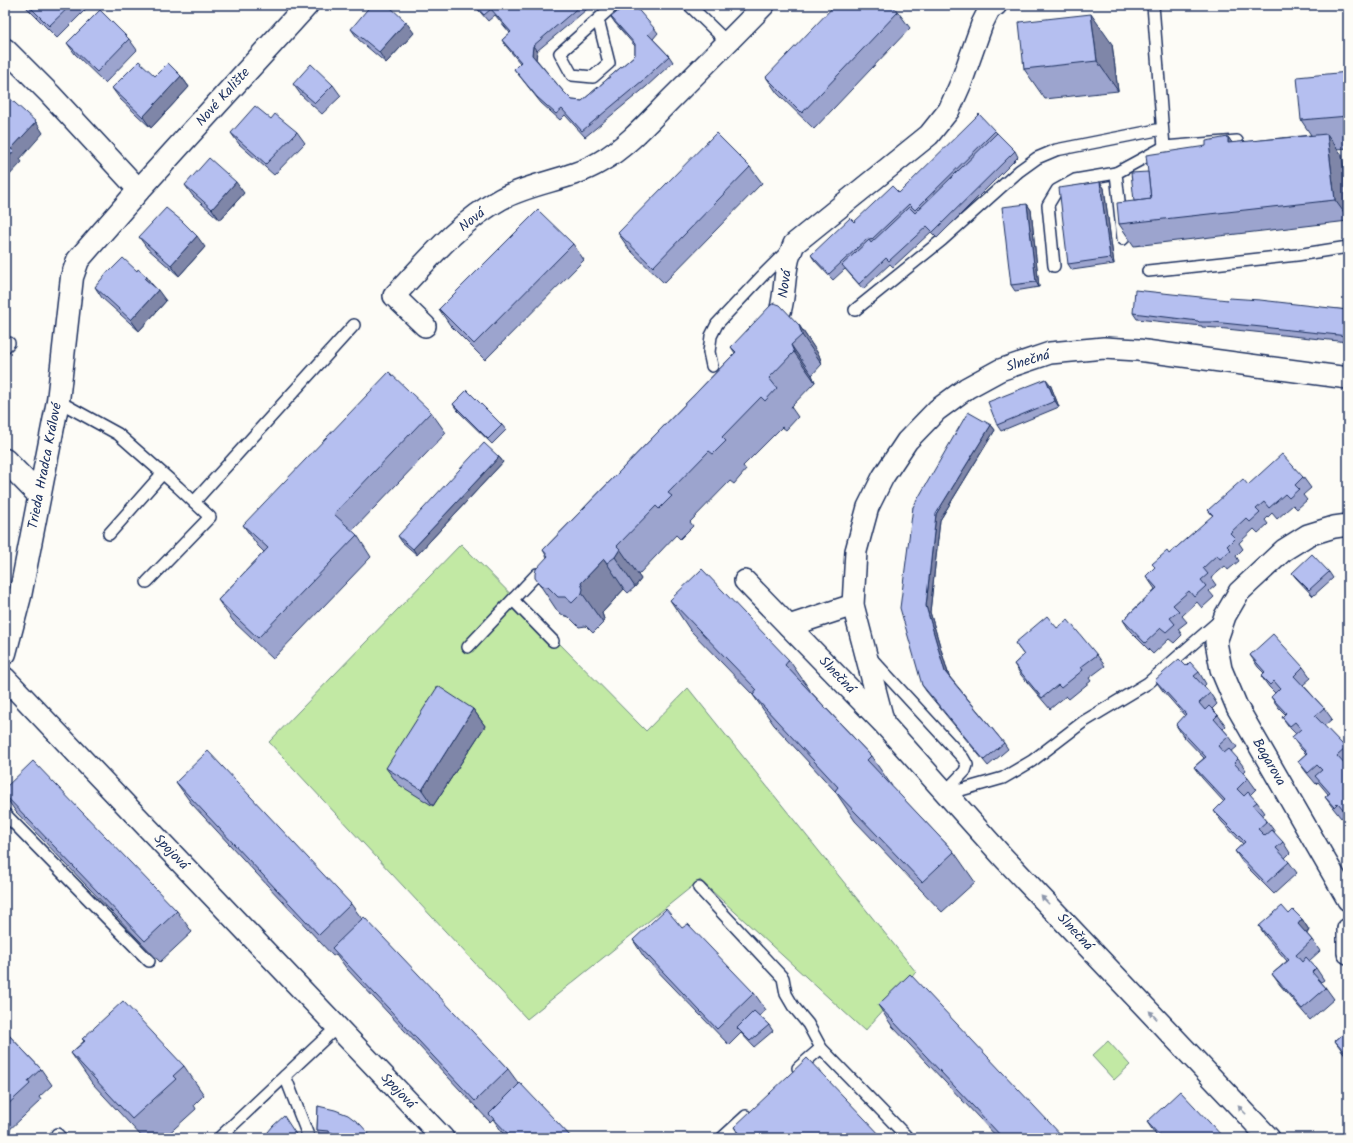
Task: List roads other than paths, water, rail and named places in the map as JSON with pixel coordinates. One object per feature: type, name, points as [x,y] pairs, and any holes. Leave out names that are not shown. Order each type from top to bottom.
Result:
[{"type":"street","name":"Nové Kalište","points":[[72,277],[78,260],[306,5]]},
{"type":"street","name":"Nová","points":[[426,326],[394,296],[451,237],[476,214],[502,198],[530,187],[578,172],[600,162],[620,148],[648,123],[764,5]]},
{"type":"street","points":[[794,244],[929,135],[949,110],[961,83],[982,24],[990,8],[996,5]]},
{"type":"street","points":[[5,49],[50,94],[139,190]]},
{"type":"street","name":"Nová","points":[[757,344],[772,328],[781,313],[788,261],[794,244]]},
{"type":"street","name":"Trieda Hradca Králové","points":[[5,653],[20,596],[58,401],[72,277]]},
{"type":"street","name":"Slnečná","points":[[884,724],[853,605],[856,551],[868,507],[883,477],[907,442],[937,410],[967,388],[1000,370],[1050,353],[1104,348],[1138,350],[1348,378]]},
{"type":"street","points":[[5,460],[39,495]]},
{"type":"street","name":"Bagarova","points":[[1348,525],[1334,527],[1308,535],[1284,550],[1240,592],[1225,616],[1216,642],[1221,669],[1237,707],[1348,900]]},
{"type":"street","points":[[537,574],[553,558]]},
{"type":"street","name":"Slnečná","points":[[745,581],[884,724],[1003,857],[1269,1138]]},
{"type":"street","points":[[789,626],[853,605]]},
{"type":"street","name":"Spojová","points":[[5,678],[443,1138]]},
{"type":"street","points":[[1348,929],[1348,953]]},
{"type":"lane","points":[[598,19],[609,63],[593,77],[572,75],[560,52],[614,5]]},
{"type":"lane","points":[[689,5],[727,42]]},
{"type":"lane","points":[[1152,5],[1164,147]]},
{"type":"lane","points":[[855,310],[942,240],[1019,171],[1037,158],[1056,150],[1162,128]]},
{"type":"lane","points":[[1054,266],[1048,205],[1057,190],[1075,180],[1116,173],[1164,147],[1237,141]]},
{"type":"lane","points":[[1116,173],[1123,239]]},
{"type":"lane","points":[[719,374],[709,352],[711,336],[717,324],[794,244]]},
{"type":"lane","points":[[1148,271],[1297,255],[1348,247]]},
{"type":"lane","points":[[194,502],[354,325]]},
{"type":"lane","points":[[58,401],[118,434],[210,517],[147,582]]},
{"type":"lane","points":[[109,534],[162,474]]},
{"type":"lane","points":[[468,647],[537,574]]},
{"type":"lane","points":[[513,600],[553,641]]},
{"type":"lane","name":"Bagarova","points":[[946,793],[1003,778],[1032,761],[1083,722],[1148,683],[1225,616]]},
{"type":"lane","points":[[864,651],[963,758],[966,765],[965,771],[946,793]]},
{"type":"lane","points":[[5,814],[149,961]]},
{"type":"lane","points":[[699,888],[783,978],[786,994],[793,1006],[808,1024],[821,1048],[908,1138]]},
{"type":"lane","points":[[219,1138],[337,1027]]},
{"type":"lane","points":[[788,1078],[821,1048]]},
{"type":"lane","points":[[286,1076],[309,1138]]},
{"type":"lane","points":[[722,1138],[755,1108]]}]
